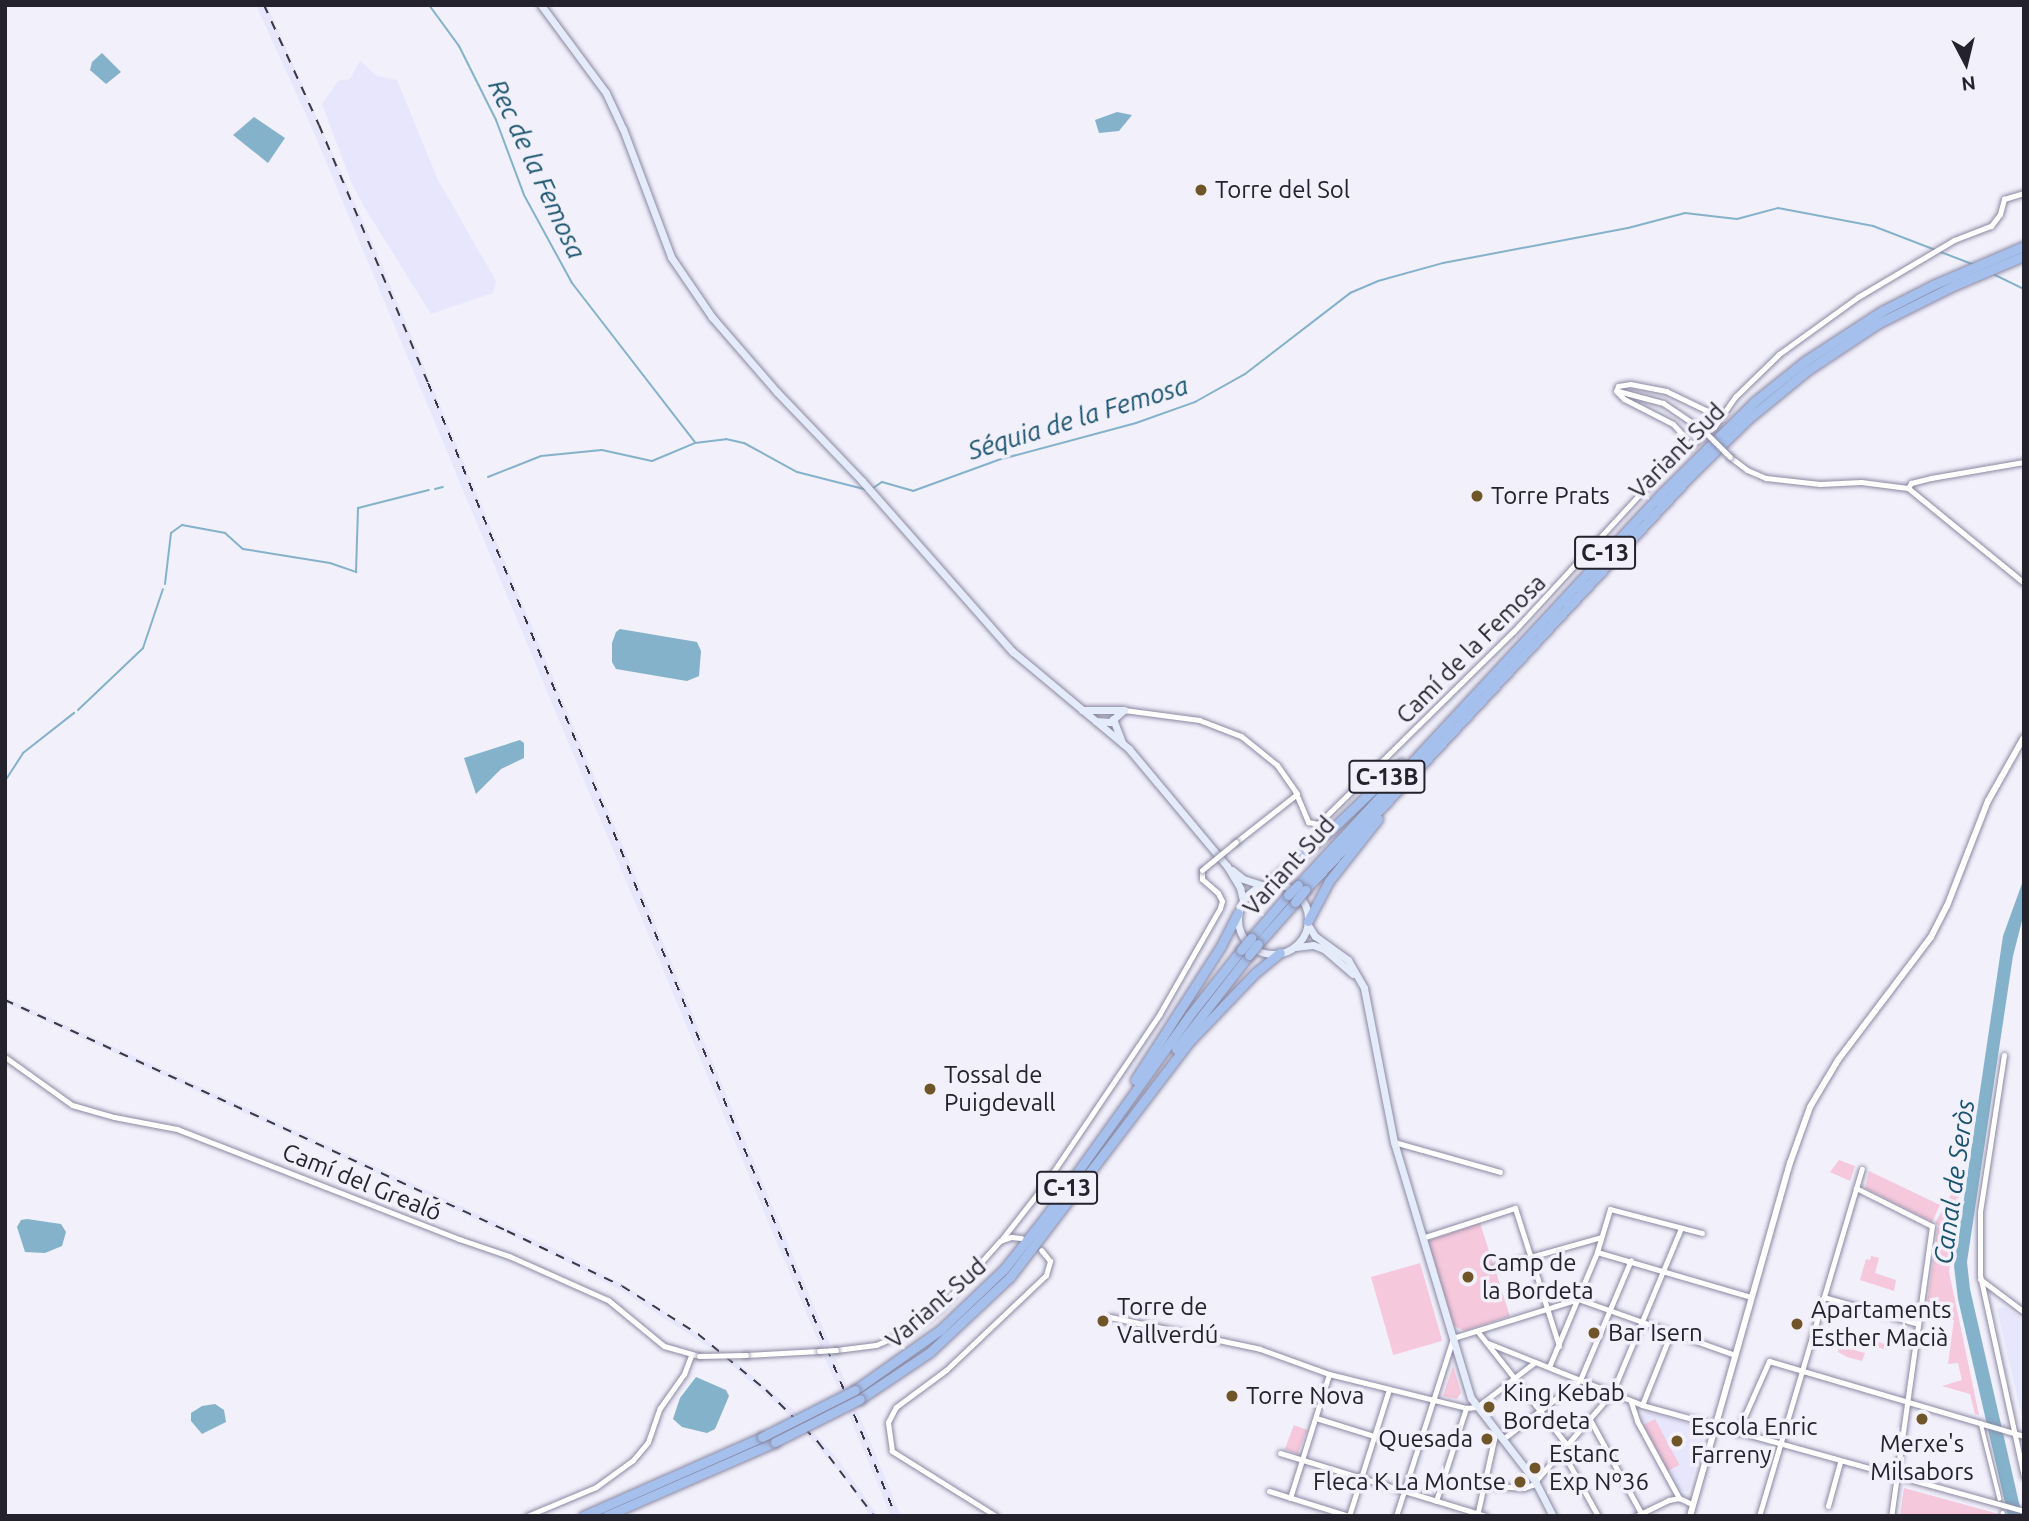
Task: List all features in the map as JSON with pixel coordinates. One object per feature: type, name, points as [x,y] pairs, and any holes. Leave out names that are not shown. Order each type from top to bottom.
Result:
[{"type":"highway","points":[[2003,251],[2024,240]]},
{"type":"highway","name":"C-13","points":[[2003,251],[2024,246]]},
{"type":"highway","name":"Variant Sud","points":[[857,1395],[961,1311],[1004,1269],[1046,1216],[1160,1055],[1254,941],[1501,664],[1675,478],[1754,402],[1830,344],[1899,302],[1953,273],[2003,251]]},
{"type":"highway","name":"C-13","points":[[1476,705],[1691,475],[1762,406],[1808,370],[1864,332],[1968,279],[2021,257]]},
{"type":"highway","name":"C-13B","points":[[1265,885],[1357,806],[1493,668],[1501,664]]},
{"type":"highway","name":"Variant Sud","points":[[1301,887],[1476,705]]},
{"type":"highway","name":"C-13B","points":[[1308,923],[1339,867],[1402,791],[1474,712],[1476,705]]},
{"type":"highway","points":[[1046,1216],[1050,1205],[1215,956],[1238,913]]},
{"type":"highway","name":"Variant Sud","points":[[1114,1136],[1245,952]]},
{"type":"highway","points":[[1114,1136],[1124,1129],[1205,1023],[1255,973],[1280,953]]},
{"type":"highway","name":"C-13","points":[[616,1516],[636,1502],[775,1442],[930,1352],[996,1292],[1039,1243],[1114,1136]]},
{"type":"highway","name":"C-13","points":[[583,1516],[857,1395]]},
{"type":"highway","points":[[606,1516],[636,1502]]},
{"type":"main road","points":[[541,5],[606,93],[623,129],[671,257],[692,290],[777,392],[865,484],[1012,651],[1122,743],[1227,866],[1240,888],[1243,900]]},
{"type":"main road","points":[[1082,709],[1124,710]]},
{"type":"main road","points":[[1100,723],[1113,719],[1124,710]]},
{"type":"main road","points":[[1100,723],[1105,711]]},
{"type":"main road","points":[[1113,719],[1122,743]]},
{"type":"main road","points":[[1227,866],[1243,879],[1265,885],[1282,885],[1299,895],[1306,907],[1308,923],[1294,947]]},
{"type":"main road","points":[[1265,885],[1243,900],[1238,913],[1239,929],[1250,946],[1264,953],[1280,953],[1308,945],[1324,948],[1352,965]]},
{"type":"main road","points":[[1308,923],[1352,965],[1364,993],[1394,1138],[1458,1357],[1477,1407],[1535,1481],[1553,1516]]},
{"type":"main road","points":[[1324,948],[1346,966],[1364,993]]},
{"type":"street","name":"Camí de la Femosa","points":[[1124,710],[1221,726],[1267,755],[1297,794],[1311,825],[1324,820],[1563,581],[1651,482],[1714,427],[1736,396],[1779,354],[1858,297],[1944,247],[1991,226],[2000,214],[2004,198],[2024,193]]},
{"type":"street","points":[[1616,391],[1623,384],[1646,386],[1679,395],[1720,417]]},
{"type":"street","points":[[1616,391],[1663,403],[1703,430],[1747,470],[1766,478],[1819,484],[1861,482],[1908,488],[2024,583]]},
{"type":"street","points":[[1616,391],[1624,399],[1646,407],[1673,424],[1685,437],[1687,449]]},
{"type":"street","points":[[1908,488],[1911,483],[1931,478],[2024,462]]},
{"type":"street","points":[[1690,1516],[1803,1123],[1819,1087],[1931,937],[1947,906],[1988,801],[2024,737]]},
{"type":"street","name":"Camí del Grealó","points":[[5,1057],[76,1106],[177,1129],[509,1256],[548,1276],[592,1292],[619,1307],[657,1343],[691,1356],[836,1350],[884,1342],[919,1325],[960,1289],[1045,1184],[1148,1032],[1216,916],[1222,901],[1218,892],[1202,880],[1202,870],[1297,794]]},
{"type":"street","points":[[2004,1055],[1980,1212],[1980,1279],[2024,1476]]},
{"type":"street","points":[[1394,1138],[1500,1172]]},
{"type":"street","points":[[1759,1516],[1862,1169]]},
{"type":"street","points":[[1856,1188],[1932,1226],[1891,1516]]},
{"type":"street","points":[[1422,1238],[1515,1208],[1559,1346]]},
{"type":"street","points":[[1549,1367],[1597,1252],[1610,1209],[1702,1233]]},
{"type":"street","points":[[1484,1485],[1524,1488],[1535,1481],[1612,1393],[1681,1227]]},
{"type":"street","points":[[1495,1267],[1601,1237]]},
{"type":"street","points":[[1002,1239],[1021,1238]]},
{"type":"street","points":[[996,1516],[892,1451],[887,1431],[896,1407],[946,1370],[1044,1277],[1050,1261],[1041,1250]]},
{"type":"street","points":[[1597,1252],[1664,1269],[1751,1297]]},
{"type":"street","points":[[1503,1438],[1580,1380],[1630,1261]]},
{"type":"street","points":[[1980,1279],[2024,1312]]},
{"type":"street","points":[[1985,1308],[1987,1299],[1999,1295]]},
{"type":"street","points":[[1824,1297],[1919,1324]]},
{"type":"street","points":[[1396,1516],[1453,1338],[1578,1299],[1735,1355]]},
{"type":"street","points":[[1110,1317],[1260,1349],[1329,1374],[1466,1408],[1477,1407],[1535,1362]]},
{"type":"street","points":[[1478,1332],[1567,1445]]},
{"type":"street","points":[[1642,1405],[1671,1333]]},
{"type":"street","points":[[1488,1343],[1631,1402],[1897,1478],[2001,1502],[2024,1511]]},
{"type":"street","points":[[527,1516],[596,1487],[637,1456],[650,1438],[660,1408],[684,1374],[691,1356]]},
{"type":"street","points":[[1446,1360],[1458,1357]]},
{"type":"street","points":[[1737,1433],[1769,1361],[2024,1436]]},
{"type":"street","points":[[1290,1498],[1329,1374]]},
{"type":"street","points":[[1269,1491],[1349,1516],[1389,1390]]},
{"type":"street","points":[[1631,1402],[1637,1421],[1679,1498]]},
{"type":"street","points":[[1436,1501],[1466,1408]]},
{"type":"street","points":[[1316,1418],[1374,1436]]},
{"type":"street","points":[[1589,1418],[1639,1515],[1669,1500],[1679,1498],[1692,1504]]},
{"type":"street","points":[[1980,1423],[2001,1502]]},
{"type":"street","points":[[1477,1515],[1496,1430]]},
{"type":"street","points":[[1562,1451],[1598,1516]]},
{"type":"street","points":[[1280,1453],[1486,1516]]},
{"type":"street","points":[[1828,1506],[1840,1462]]},
{"type":"shaded area","points":[[256,5],[267,5],[377,253],[901,1516],[891,1516],[312,128]]},
{"type":"shaded area","points":[[360,61],[377,76],[397,80],[438,180],[496,281],[493,293],[431,314],[363,205],[352,184],[322,104],[338,81],[350,79]]},
{"type":"shaded area","points":[[5,997],[557,1250],[628,1287],[719,1348],[795,1411],[840,1462],[878,1516],[870,1516],[844,1477],[789,1415],[716,1352],[624,1292],[553,1255],[5,1003]]},
{"type":"shaded area","points":[[1839,1160],[1855,1166],[1850,1181],[1830,1172]]},
{"type":"shaded area","points":[[1869,1171],[1940,1205],[1932,1222],[1865,1188]]},
{"type":"shaded area","points":[[1957,1184],[1960,1185],[1949,1272],[1979,1415],[1975,1414],[1970,1394],[1942,1386],[1962,1380],[1958,1363],[1948,1364],[1954,1320],[1926,1311],[1938,1225],[1935,1223]]},
{"type":"shaded area","name":"Camp de la Bordeta","points":[[1480,1223],[1510,1316],[1464,1331],[1454,1326],[1428,1241]]},
{"type":"shaded area","points":[[1871,1256],[1879,1258],[1875,1273],[1896,1280],[1894,1291],[1860,1280],[1866,1259],[1870,1260]]},
{"type":"shaded area","points":[[1420,1263],[1442,1341],[1393,1355],[1371,1277]]},
{"type":"shaded area","points":[[2004,1307],[2024,1320],[2024,1426],[1997,1309]]},
{"type":"shaded area","points":[[1844,1331],[1888,1345],[1887,1350],[1857,1341],[1854,1350],[1865,1353],[1862,1361],[1847,1357],[1838,1352]]},
{"type":"shaded area","points":[[1453,1366],[1461,1393],[1457,1399],[1443,1396]]},
{"type":"shaded area","name":"Escola Enric Farreny","points":[[1644,1411],[1706,1429],[1688,1492],[1678,1489],[1641,1420]]},
{"type":"shaded area","points":[[1655,1419],[1679,1465],[1668,1471],[1644,1425]]},
{"type":"shaded area","points":[[1294,1425],[1307,1430],[1298,1454],[1285,1449]]},
{"type":"shaded area","points":[[1904,1488],[2006,1516],[1900,1516]]},
{"type":"water","points":[[102,53],[121,72],[106,84],[90,70],[92,62]]},
{"type":"water","points":[[1117,112],[1132,115],[1119,131],[1099,133],[1095,120]]},
{"type":"water","points":[[254,117],[285,138],[268,163],[233,135]]},
{"type":"water","points":[[620,629],[697,642],[701,651],[699,676],[687,681],[616,669],[612,662],[612,643]]},
{"type":"water","points":[[520,740],[524,743],[524,758],[501,769],[476,794],[464,758]]},
{"type":"water","points":[[2024,878],[2024,913],[2013,956],[1967,1262],[1970,1289],[2022,1516],[2008,1516],[1958,1299],[1954,1266],[2003,936]]},
{"type":"water","points":[[21,1220],[61,1224],[66,1232],[62,1246],[45,1253],[25,1252],[17,1227]]},
{"type":"water","points":[[696,1377],[726,1390],[729,1396],[715,1429],[707,1433],[682,1427],[673,1419],[680,1398]]},
{"type":"water","points":[[215,1404],[224,1410],[226,1422],[202,1434],[191,1421],[191,1413],[202,1406]]},
{"type":"waterway","name":"Rec de la Femosa","points":[[429,5],[459,46],[496,120],[524,195],[572,283],[695,442]]},
{"type":"waterway","name":"Séquia de la Femosa","points":[[873,488],[882,482],[913,491],[998,460],[1136,423],[1195,402],[1245,374],[1350,293],[1378,281],[1443,263],[1628,228],[1685,213],[1737,219],[1778,208],[1873,226],[1972,264]]},
{"type":"waterway","name":"Séquia de la Femosa","points":[[1993,274],[2024,289]]},
{"type":"waterway","name":"Séquia de la Femosa","points":[[488,477],[541,456],[602,450],[652,461],[695,443],[726,439],[744,443],[797,472],[868,490]]},
{"type":"waterway","name":"Séquia de la Femosa","points":[[435,489],[443,487]]},
{"type":"waterway","name":"Séquia de la Femosa","points":[[165,584],[171,533],[182,525],[225,533],[243,549],[330,563],[356,572],[358,508],[429,490]]},
{"type":"waterway","name":"Séquia de la Femosa","points":[[78,710],[143,648],[163,589]]},
{"type":"waterway","name":"Séquia de la Femosa","points":[[5,781],[23,753],[74,713]]},
{"type":"railway","points":[[264,5],[319,125],[428,383],[896,1516]]},
{"type":"railway","points":[[5,1000],[622,1286],[698,1334],[766,1390],[818,1442],[874,1516]]},
{"type":"place","name":"Torre del Sol","points":[[1201,190]]},
{"type":"place","name":"Torre Prats","points":[[1477,496]]},
{"type":"place","name":"Tossal de Puigdevall","points":[[930,1089]]},
{"type":"place","name":"Camp de la Bordeta","points":[[1468,1277]]},
{"type":"place","name":"Torre de Vallverdú","points":[[1103,1321]]},
{"type":"place","name":"Apartaments Esther Macià","points":[[1797,1324]]},
{"type":"place","name":"Bar Isern","points":[[1594,1333]]},
{"type":"place","name":"Torre Nova","points":[[1232,1396]]},
{"type":"place","name":"King Kebab Bordeta","points":[[1489,1407]]},
{"type":"place","name":"Merxe's Milsabors","points":[[1922,1419]]},
{"type":"place","name":"Quesada","points":[[1487,1439]]},
{"type":"place","name":"Escola Enric Farreny","points":[[1677,1441]]},
{"type":"place","name":"Estanc Exp Nº36","points":[[1535,1468]]},
{"type":"place","name":"Fleca K La Montse","points":[[1520,1482]]},
{"type":"water label","name":"Canal de Seròs","points":[[1954,1182]]}]
